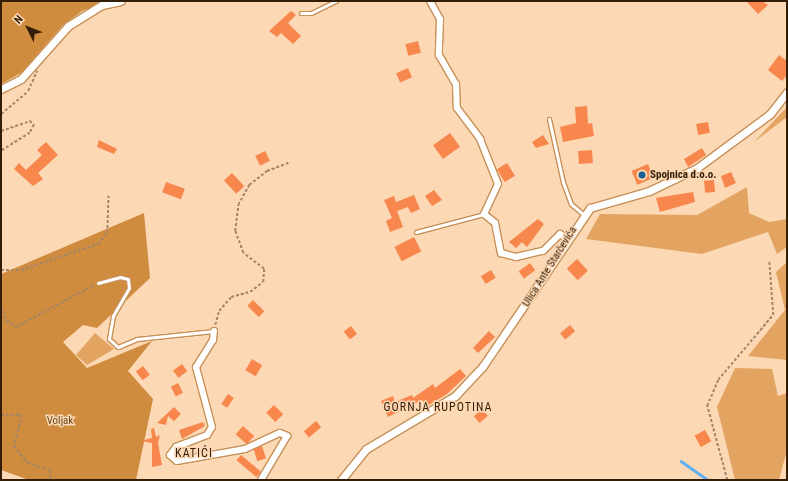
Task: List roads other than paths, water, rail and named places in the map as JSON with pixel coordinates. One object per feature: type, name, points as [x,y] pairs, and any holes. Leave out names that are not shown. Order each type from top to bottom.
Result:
[{"type":"street","points":[[1,89],[21,79],[40,60],[68,26],[102,5],[121,1]]},
{"type":"street","points":[[430,1],[440,19],[439,55],[456,84],[457,108],[480,139],[498,184],[484,214],[495,223],[501,253],[516,257],[543,251],[560,234],[568,239]]},
{"type":"street","name":"Ulica Ante Starčevića","points":[[341,480],[366,449],[456,396],[516,321],[568,239],[590,208],[649,191],[697,168],[770,114],[787,92]]},
{"type":"street","points":[[214,331],[213,340],[196,367],[212,427],[207,435],[176,447],[170,455],[177,461],[245,449],[280,433],[287,436],[261,480]]},
{"type":"lane","points":[[301,13],[311,13],[336,1]]},
{"type":"lane","points":[[549,119],[563,182],[572,204],[584,215]]},
{"type":"lane","points":[[416,232],[484,214]]},
{"type":"lane","points":[[98,283],[120,277],[128,279],[129,288],[113,316],[109,339],[118,347],[160,335],[174,338],[214,331]]},
{"type":"waterway","points":[[681,461],[708,480]]},
{"type":"place","name":"Spojnica d.o.o.","points":[[642,175]]},
{"type":"district","name":"GORNJA RUPOTINA","points":[[438,408]]},
{"type":"district","name":"KATIĆI","points":[[194,454]]},
{"type":"park label","name":"Voljak","points":[[60,421]]}]
